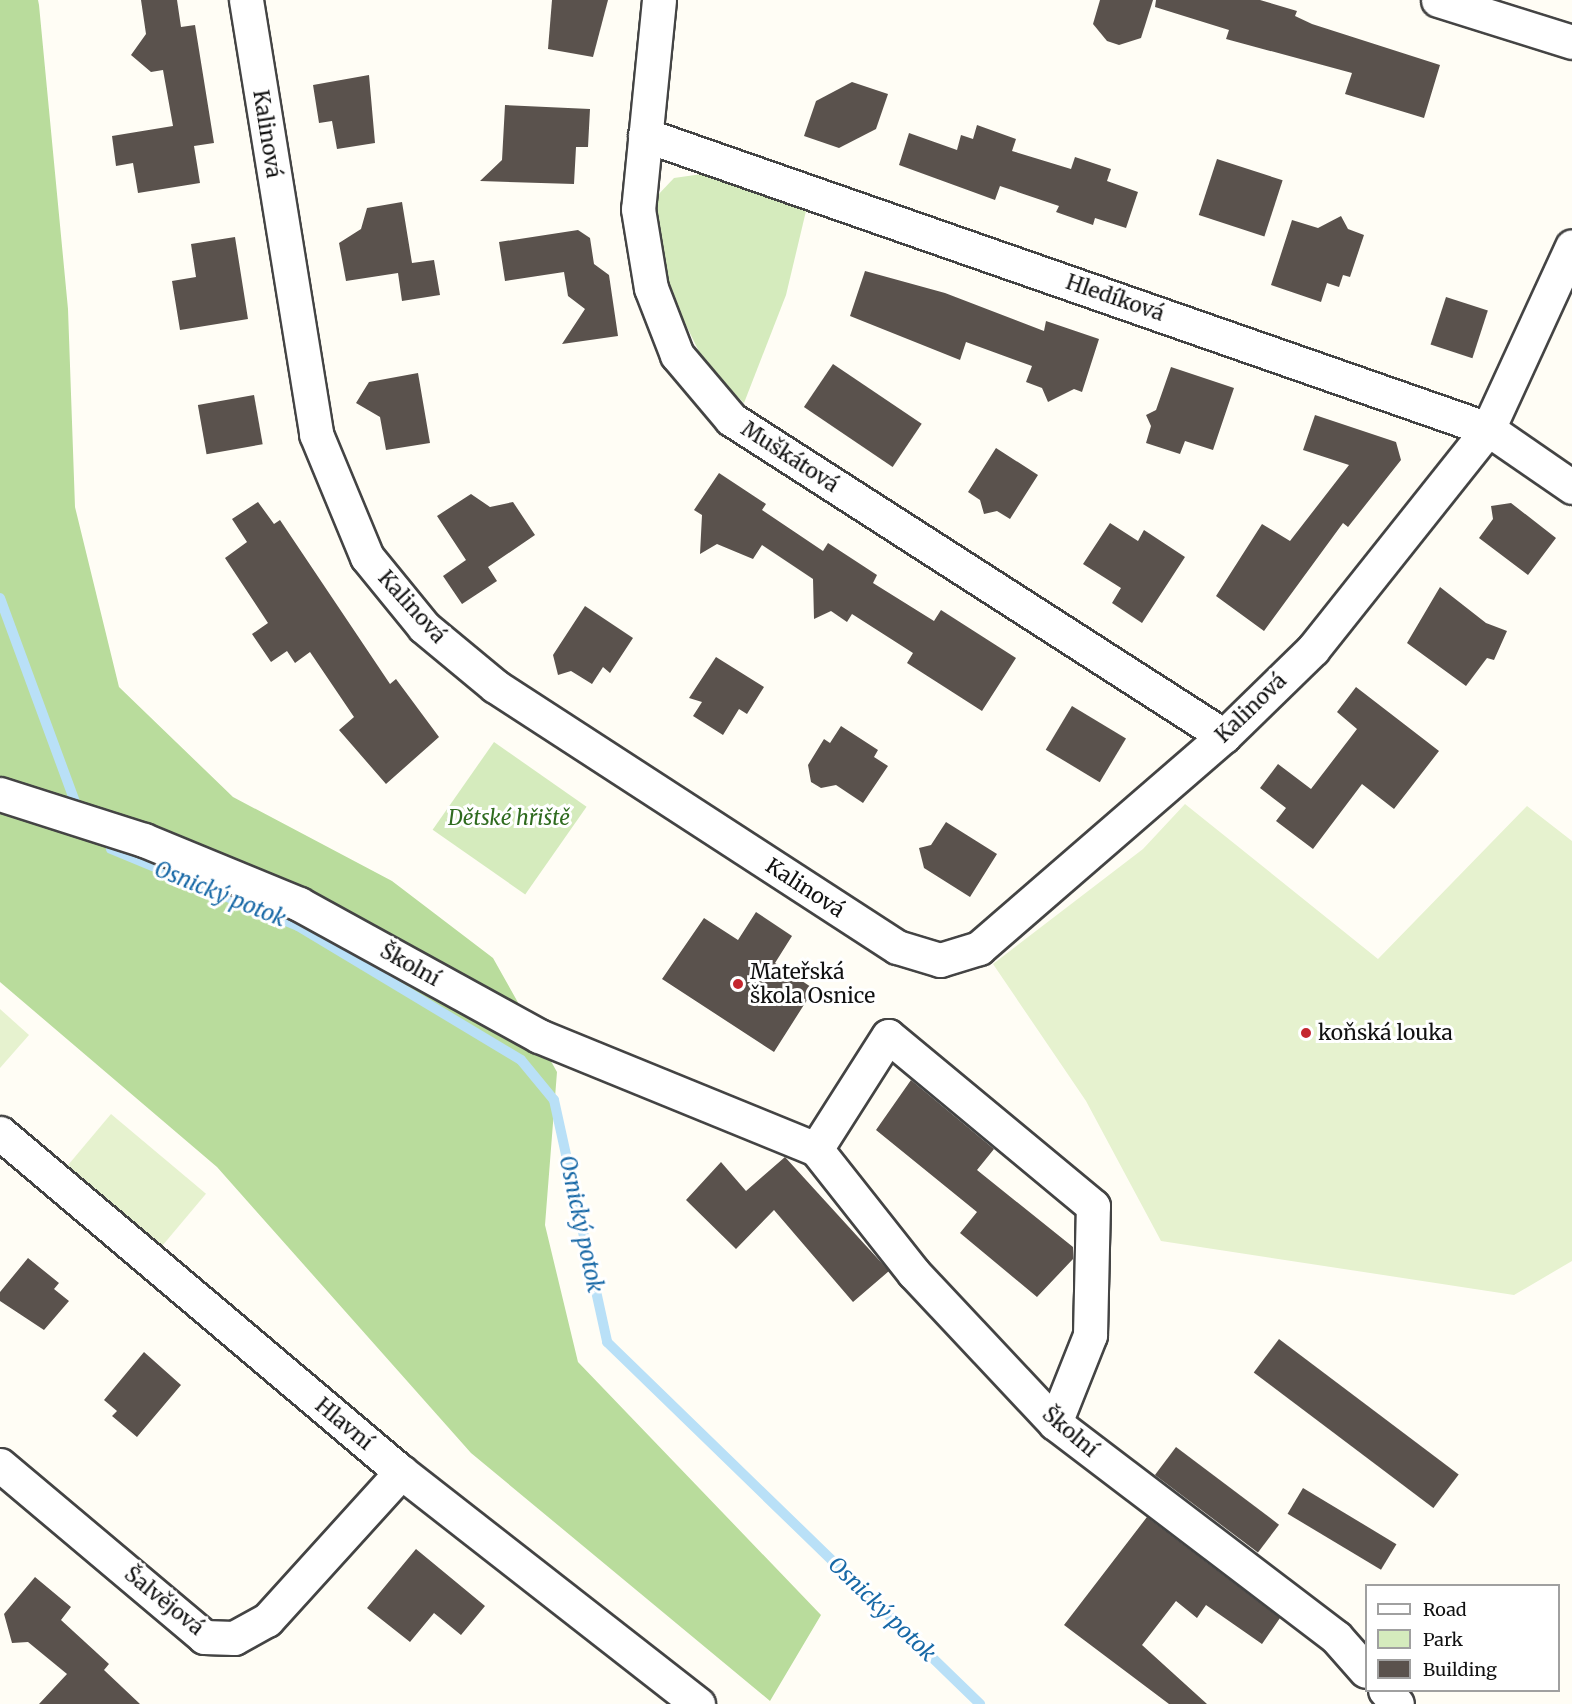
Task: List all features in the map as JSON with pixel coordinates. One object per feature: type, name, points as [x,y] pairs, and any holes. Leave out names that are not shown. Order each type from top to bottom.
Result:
[{"type":"street","name":"Kalinová","points":[[246,0],[316,434],[367,557],[424,627],[495,686],[897,947],[940,960],[980,948],[1224,736],[1313,649],[1488,429],[1572,246]]},
{"type":"street","name":"Muškátová","points":[[659,0],[638,209],[651,288],[677,355],[731,419],[1224,736]]},
{"type":"street","points":[[1438,0],[1572,42]]},
{"type":"street","name":"Hledíková","points":[[645,135],[1488,429],[1572,487]]},
{"type":"street","name":"Školní","points":[[0,794],[144,840],[299,904],[538,1036],[816,1149],[914,1273],[1054,1423],[1336,1637],[1365,1670]]},
{"type":"street","points":[[816,1149],[888,1036],[1093,1206],[1090,1335],[1054,1423]]},
{"type":"street","name":"Hlavní","points":[[0,1133],[401,1472],[698,1704]]},
{"type":"street","name":"Šalvějová","points":[[0,1465],[204,1637],[224,1638],[257,1630],[401,1472]]},
{"type":"street","points":[[1387,1692],[1397,1704]]},
{"type":"green space","points":[[0,0],[38,0],[39,5],[68,309],[75,507],[119,687],[233,797],[392,881],[493,958],[557,1072],[545,1225],[578,1362],[821,1615],[770,1701],[471,1453],[217,1167],[0,982]]},
{"type":"green space","points":[[702,174],[806,211],[786,295],[744,403],[706,366],[665,282],[656,197],[674,178]]},
{"type":"green space","name":"Dětské hřiště","points":[[494,742],[587,807],[525,894],[433,830]]},
{"type":"green space","name":"koňská louka","points":[[1185,804],[1378,959],[1527,806],[1572,841],[1572,1261],[1514,1295],[1161,1241],[1086,1101],[993,964],[1143,849]]},
{"type":"green space","points":[[0,1009],[29,1035],[0,1068]]},
{"type":"green space","points":[[111,1114],[206,1194],[162,1246],[67,1166]]},
{"type":"building","points":[[141,0],[177,0],[181,27],[195,25],[214,143],[194,146],[200,183],[138,193],[133,163],[116,166],[112,136],[173,126],[163,70],[151,72],[131,55],[146,34]]},
{"type":"building","points":[[552,0],[608,0],[593,57],[548,49]]},
{"type":"building","points":[[1100,0],[1153,0],[1141,38],[1119,45],[1107,41],[1093,24]]},
{"type":"building","points":[[1156,0],[1260,0],[1297,11],[1295,16],[1312,24],[1440,65],[1424,118],[1345,94],[1352,73],[1226,39],[1229,30],[1155,7]]},
{"type":"building","points":[[369,75],[375,143],[337,149],[332,121],[319,123],[313,85]]},
{"type":"building","points":[[852,82],[888,94],[876,129],[839,148],[804,136],[816,101]]},
{"type":"building","points":[[505,105],[590,109],[588,147],[576,147],[574,184],[480,181],[502,160]]},
{"type":"building","points":[[977,125],[1016,139],[1012,151],[1071,169],[1075,157],[1111,169],[1107,181],[1138,192],[1126,228],[1095,218],[1093,225],[1056,212],[1059,206],[1000,186],[995,200],[899,165],[909,133],[957,150],[961,135],[973,139]]},
{"type":"building","points":[[1217,159],[1283,180],[1264,236],[1199,215]]},
{"type":"building","points":[[402,202],[412,263],[434,260],[440,295],[402,301],[398,273],[346,281],[339,243],[361,229],[367,208]]},
{"type":"building","points":[[1341,216],[1348,229],[1364,235],[1350,277],[1343,275],[1339,287],[1327,283],[1321,302],[1271,285],[1292,220],[1318,228]]},
{"type":"building","points":[[578,230],[590,238],[594,264],[609,275],[618,336],[562,344],[585,309],[568,296],[564,272],[505,281],[499,242]]},
{"type":"building","points":[[235,237],[248,319],[180,330],[172,281],[196,277],[191,244]]},
{"type":"building","points":[[865,271],[945,293],[1044,331],[1046,321],[1099,339],[1082,392],[1074,389],[1048,402],[1042,388],[1026,382],[1032,366],[966,342],[960,360],[850,316]]},
{"type":"building","points":[[1446,297],[1488,311],[1472,358],[1431,345]]},
{"type":"building","points":[[833,364],[922,424],[893,467],[804,407]]},
{"type":"building","points":[[1171,367],[1234,388],[1213,450],[1185,441],[1180,454],[1146,443],[1151,426],[1146,415],[1156,410]]},
{"type":"building","points":[[418,373],[430,443],[386,450],[380,417],[356,403],[369,382]]},
{"type":"building","points":[[254,395],[263,444],[207,454],[198,405]]},
{"type":"building","points":[[1315,415],[1396,442],[1401,460],[1348,527],[1343,523],[1264,631],[1216,596],[1262,524],[1290,541],[1349,465],[1303,450]]},
{"type":"building","points":[[996,448],[1038,475],[1010,519],[997,511],[984,514],[980,500],[968,492]]},
{"type":"building","points":[[719,473],[766,504],[762,510],[823,551],[828,543],[877,575],[873,583],[934,621],[941,610],[1016,658],[982,711],[907,663],[913,653],[852,614],[847,622],[831,611],[814,619],[813,579],[762,545],[753,559],[717,544],[700,554],[702,515],[694,510]]},
{"type":"building","points":[[471,494],[490,507],[513,502],[535,535],[488,567],[497,581],[462,604],[443,576],[466,560],[437,516]]},
{"type":"building","points":[[258,502],[274,524],[280,520],[390,684],[396,679],[439,737],[386,784],[339,730],[354,717],[310,652],[295,663],[287,651],[271,662],[252,634],[268,623],[225,558],[247,542],[232,519]]},
{"type":"building","points":[[1511,503],[1556,538],[1528,575],[1479,538],[1493,519],[1491,506]]},
{"type":"building","points":[[1110,523],[1138,541],[1144,530],[1185,557],[1142,623],[1112,603],[1121,588],[1083,564]]},
{"type":"building","points":[[1440,587],[1486,623],[1507,631],[1494,660],[1487,658],[1466,686],[1407,643]]},
{"type":"building","points":[[585,606],[633,638],[610,673],[603,667],[592,684],[571,671],[558,675],[553,655]]},
{"type":"building","points":[[716,657],[764,687],[747,714],[739,709],[723,735],[693,716],[702,702],[689,698]]},
{"type":"building","points":[[1356,687],[1439,751],[1394,809],[1362,784],[1313,849],[1276,821],[1286,808],[1260,788],[1278,764],[1311,789],[1357,729],[1337,712]]},
{"type":"building","points":[[1072,706],[1126,738],[1100,782],[1046,750]]},
{"type":"building","points":[[841,726],[878,750],[874,757],[888,766],[863,803],[836,785],[821,788],[811,782],[808,765],[824,739],[830,743]]},
{"type":"building","points":[[946,822],[997,854],[970,897],[924,868],[919,848],[931,845]]},
{"type":"building","name":"Mateřská škola Osnice","points":[[756,912],[792,936],[775,963],[814,989],[774,1052],[662,979],[704,918],[738,940]]},
{"type":"building","points":[[911,1080],[994,1149],[977,1170],[1073,1247],[1073,1259],[1037,1297],[960,1233],[977,1212],[876,1130]]},
{"type":"building","points":[[785,1157],[889,1271],[853,1302],[774,1210],[736,1249],[686,1200],[721,1162],[746,1191]]},
{"type":"building","points":[[28,1258],[59,1283],[54,1289],[69,1301],[44,1330],[0,1301],[0,1292]]},
{"type":"building","points":[[1279,1339],[1459,1474],[1433,1508],[1254,1373]]},
{"type":"building","points":[[144,1352],[181,1385],[137,1437],[112,1416],[117,1411],[104,1400]]},
{"type":"building","points":[[1176,1447],[1279,1525],[1258,1553],[1155,1475]]},
{"type":"building","points":[[1303,1488],[1396,1544],[1381,1570],[1288,1514]]},
{"type":"building","points":[[1147,1517],[1280,1618],[1262,1644],[1206,1605],[1197,1618],[1176,1601],[1142,1645],[1207,1704],[1169,1704],[1064,1625]]},
{"type":"building","points":[[416,1549],[485,1606],[461,1635],[434,1613],[410,1642],[367,1608]]},
{"type":"building","points":[[35,1577],[71,1607],[61,1620],[109,1664],[104,1670],[140,1704],[39,1704],[67,1674],[28,1642],[12,1643],[4,1614]]},
{"type":"waterway","name":"Osnický potok","points":[[0,598],[77,807]]},
{"type":"waterway","name":"Osnický potok","points":[[111,849],[298,926],[521,1060],[554,1100],[607,1342],[980,1704]]},
{"type":"place","name":"Mateřská škola Osnice","points":[[738,984]]},
{"type":"place","name":"koňská louka","points":[[1306,1033]]}]
